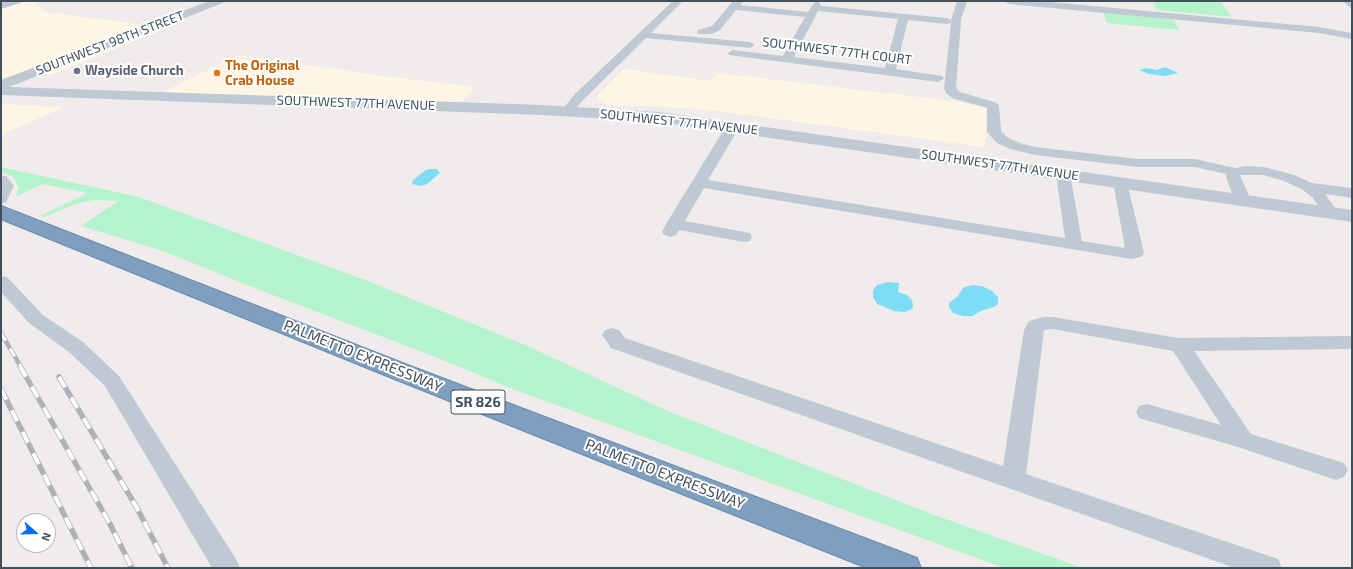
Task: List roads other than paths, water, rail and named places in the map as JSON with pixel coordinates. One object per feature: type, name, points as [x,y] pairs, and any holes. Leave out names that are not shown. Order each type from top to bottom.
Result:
[{"type":"highway","name":"PALMETTO EXPRESSWAY","points":[[1,212],[418,378],[905,568]]},
{"type":"street","points":[[1,6],[17,1]]},
{"type":"street","name":"SOUTHWEST 98TH STREET","points":[[1,85],[218,1]]},
{"type":"street","points":[[567,111],[579,97],[678,1]]},
{"type":"street","points":[[962,1],[956,20],[950,88],[952,93],[956,95],[993,106],[994,132],[1002,140],[1015,146],[1035,151],[1138,163],[1195,163],[1235,172],[1246,170],[1264,171],[1289,178],[1308,187],[1318,195],[1331,213]]},
{"type":"street","points":[[1009,1],[1325,30],[1352,36]]},
{"type":"street","points":[[1348,1],[1352,5]]},
{"type":"street","points":[[647,32],[702,32],[716,28],[735,4],[816,8],[947,21]]},
{"type":"street","points":[[790,54],[816,8]]},
{"type":"street","points":[[890,72],[904,17]]},
{"type":"street","name":"SOUTHWEST 77TH COURT","points":[[647,32],[684,39],[711,40],[890,72],[938,78]]},
{"type":"street","points":[[702,32],[709,36],[711,40]]},
{"type":"street","name":"SOUTHWEST 77TH COURT","points":[[733,53],[790,54]]},
{"type":"street","name":"SOUTHWEST 77TH AVENUE","points":[[1,91],[567,111],[646,116],[733,126],[1352,216]]},
{"type":"street","points":[[733,126],[672,228],[744,237]]},
{"type":"street","points":[[1235,172],[1233,175],[1234,180],[1243,200]]},
{"type":"street","points":[[1064,174],[1074,245]]},
{"type":"street","points":[[1,179],[6,186],[1,199]]},
{"type":"street","points":[[699,183],[1135,254],[1120,182]]},
{"type":"street","points":[[1308,187],[1352,193]]},
{"type":"street","points":[[1,281],[36,319],[76,347],[112,381],[227,568]]},
{"type":"street","points":[[1013,480],[1034,330],[1036,325],[1052,323],[1178,345],[1348,342]]},
{"type":"street","points":[[612,335],[618,343],[1269,568]]},
{"type":"street","points":[[1178,345],[1243,440]]},
{"type":"street","points":[[1147,412],[1243,440],[1336,470]]},
{"type":"water","points":[[1165,67],[1178,73],[1165,76],[1149,74],[1139,70],[1146,68],[1156,70]]},
{"type":"water","points":[[437,169],[440,173],[427,184],[421,186],[412,184],[413,180],[426,170]]},
{"type":"water","points":[[889,282],[899,283],[898,292],[907,295],[912,300],[912,309],[905,312],[894,311],[877,304],[873,297],[873,290],[877,285]]},
{"type":"water","points":[[972,285],[982,286],[992,291],[998,297],[998,303],[996,306],[972,316],[963,316],[953,313],[949,307],[949,303],[958,296],[963,288]]},
{"type":"railway","points":[[1,333],[21,367]]},
{"type":"railway","points":[[20,366],[110,524],[132,568]]},
{"type":"railway","points":[[59,377],[137,508],[168,568]]},
{"type":"railway","points":[[1,389],[91,568]]},
{"type":"place","name":"Wayside Church","points":[[77,71]]},
{"type":"place","name":"The Original Crab House","points":[[217,73]]}]
